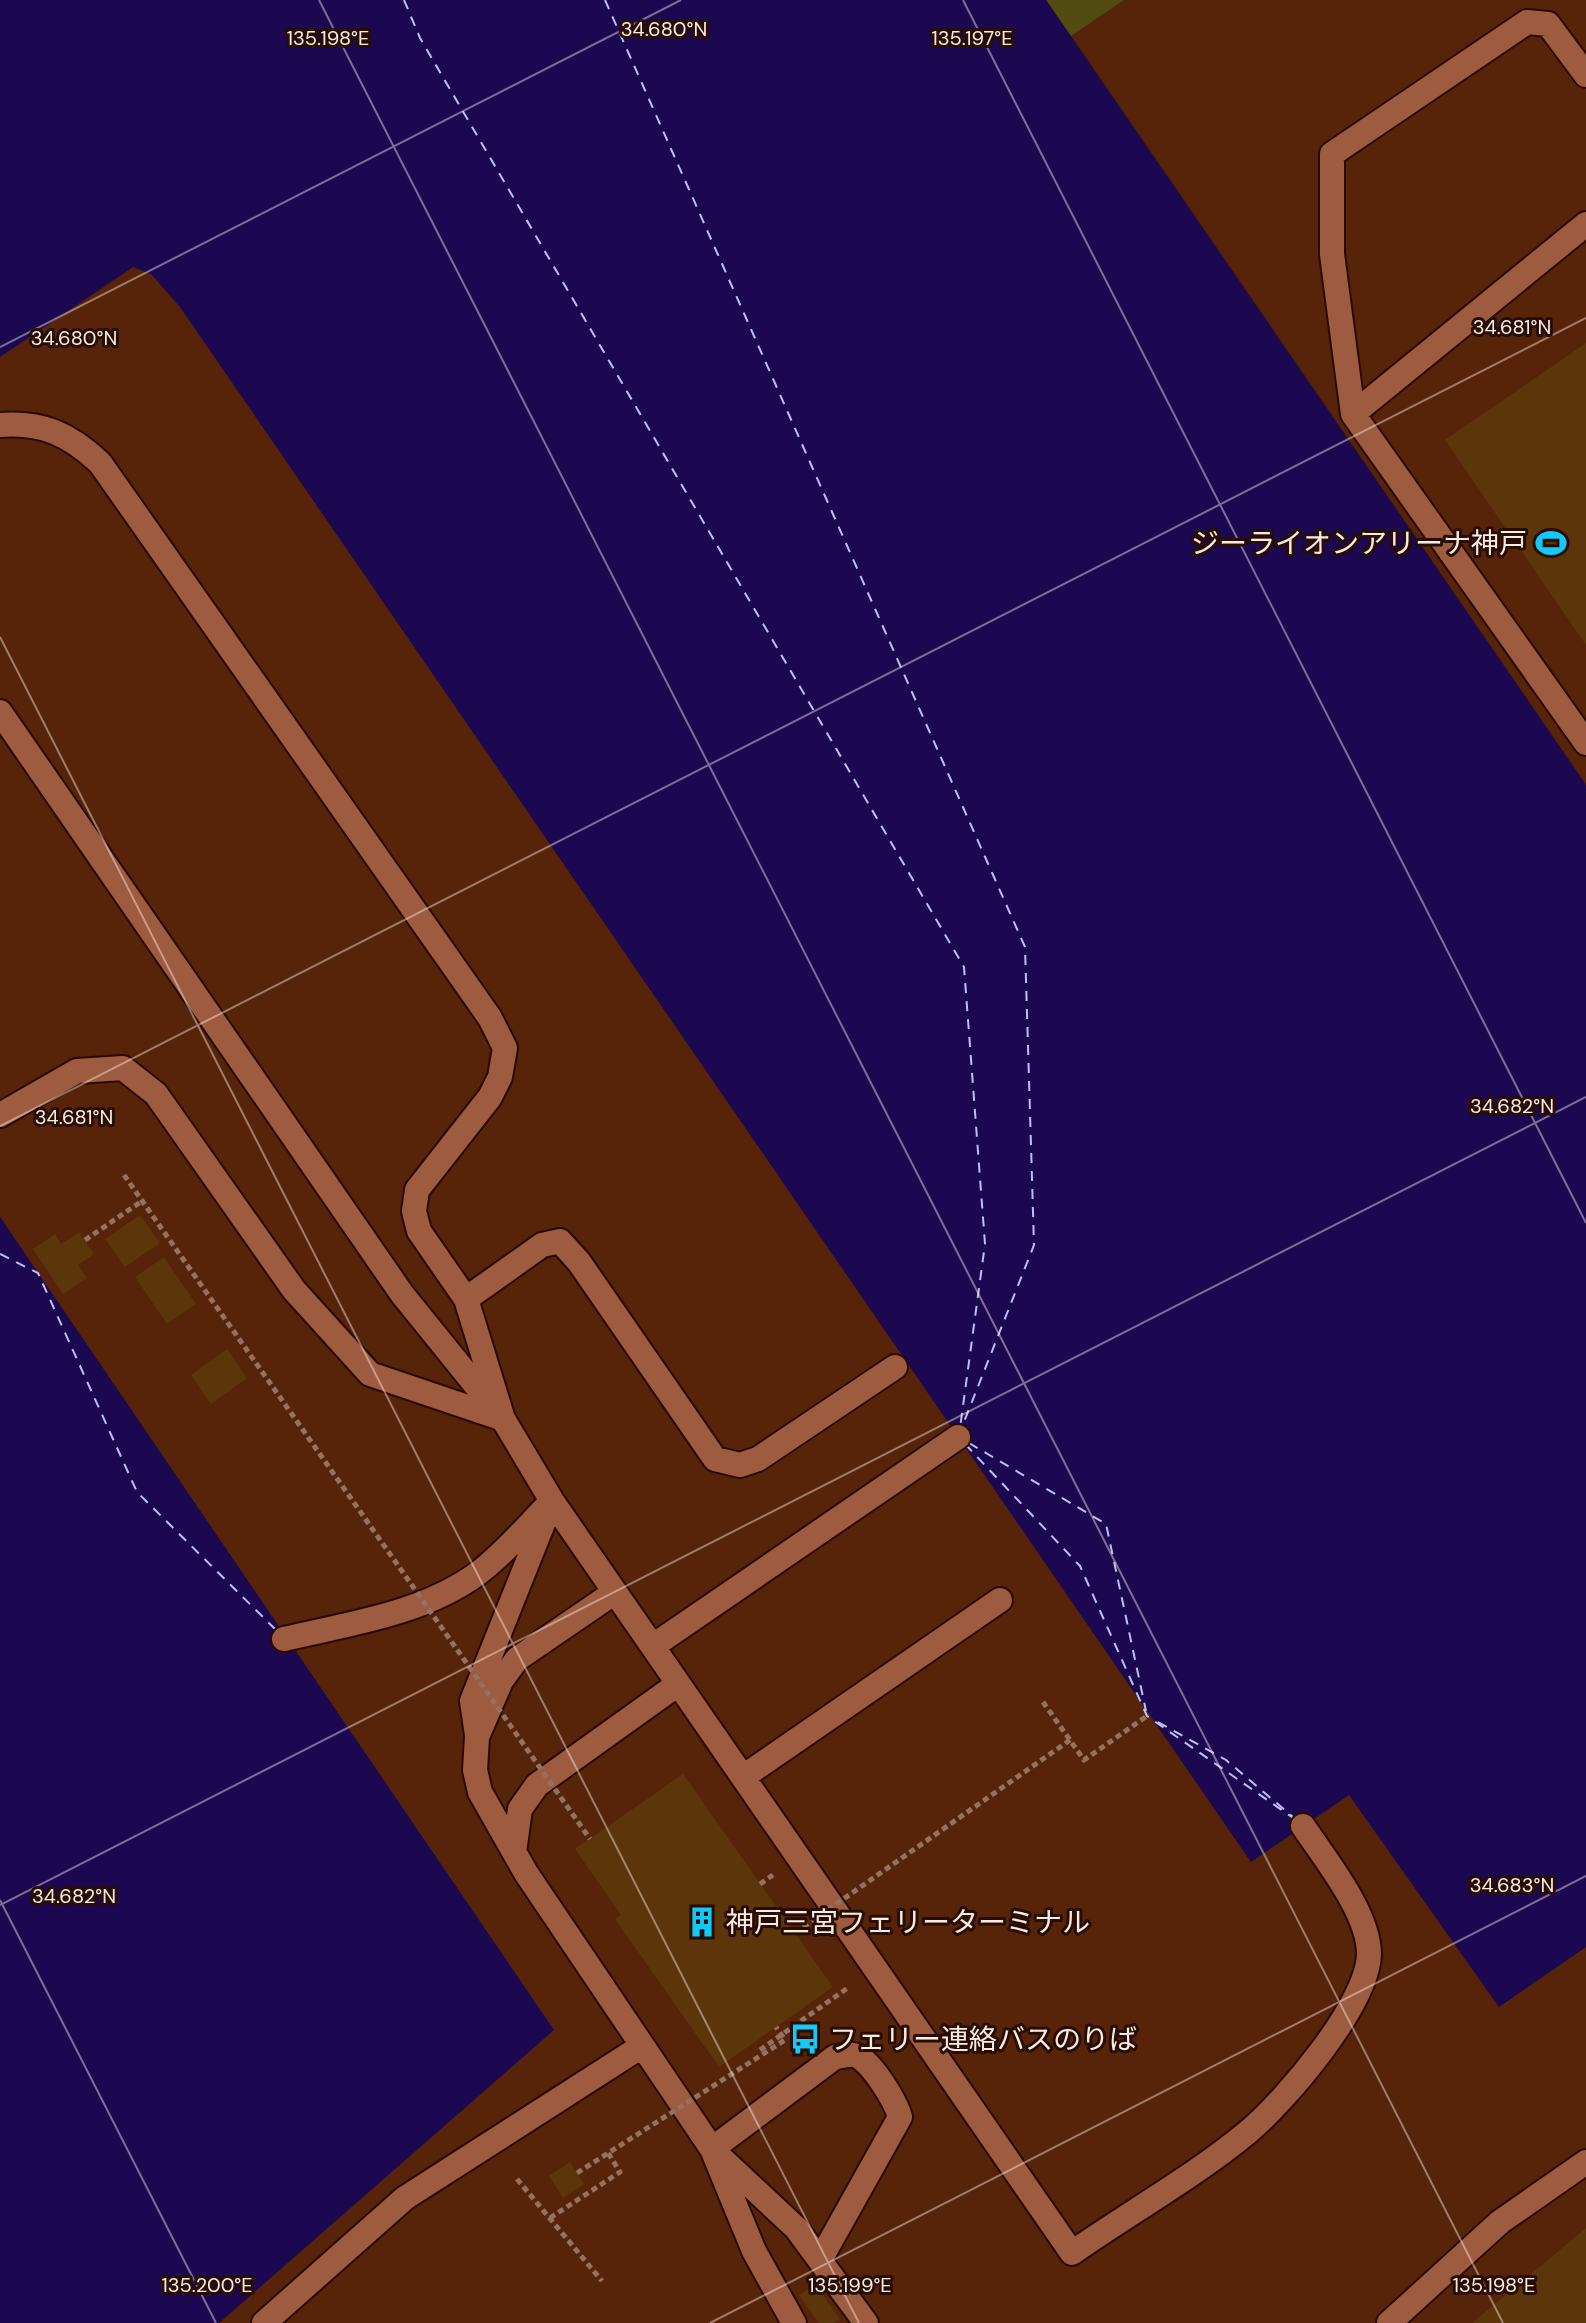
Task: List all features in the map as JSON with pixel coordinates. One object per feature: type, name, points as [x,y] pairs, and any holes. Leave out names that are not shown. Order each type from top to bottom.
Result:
[{"type":"lane","points":[[1586,75],[1548,24],[1538,20],[1527,22],[1332,154],[1332,254],[1353,414],[1586,743]]},
{"type":"lane","points":[[1353,414],[1586,224]]},
{"type":"lane","points":[[0,425],[20,423],[76,440],[100,463],[490,1018],[505,1048],[500,1077],[490,1097],[417,1190],[414,1211],[419,1231],[466,1299],[503,1419]]},
{"type":"lane","points":[[0,712],[402,1294],[503,1419],[552,1501],[1072,2253],[1249,2131],[1323,2049],[1364,1984],[1369,1952],[1355,1905],[1303,1826]]},
{"type":"lane","points":[[0,1115],[77,1071],[123,1068],[156,1094],[294,1290],[370,1374],[503,1419]]},
{"type":"lane","points":[[466,1299],[542,1245],[560,1241],[579,1262],[715,1459],[740,1465],[758,1459],[895,1367]]},
{"type":"lane","points":[[653,1646],[958,1437]]},
{"type":"lane","points":[[284,1639],[387,1615],[446,1592],[477,1573],[552,1501]]},
{"type":"lane","points":[[477,1737],[472,1701],[552,1501]]},
{"type":"lane","points":[[615,1592],[517,1659],[501,1681],[477,1737],[474,1759],[477,1781],[514,1852],[712,2149],[754,2251],[794,2323]]},
{"type":"lane","points":[[743,1777],[1000,1600]]},
{"type":"lane","points":[[514,1852],[520,1809],[537,1785],[678,1684]]},
{"type":"lane","points":[[264,2323],[405,2198],[642,2046]]},
{"type":"lane","points":[[712,2149],[835,2057],[853,2054],[864,2060],[897,2105],[900,2117],[820,2260]]},
{"type":"lane","points":[[712,2149],[796,2228],[866,2323]]},
{"type":"lane","points":[[1389,2323],[1500,2222],[1586,2162]]},
{"type":"path","points":[[124,1175],[590,1839]]},
{"type":"path","points":[[85,1240],[142,1201]]},
{"type":"path","points":[[1043,1702],[1084,1760],[1147,1716]]},
{"type":"path","points":[[795,1933],[1070,1740]]},
{"type":"path","points":[[760,1884],[770,1877]]},
{"type":"path","points":[[760,2050],[853,1984]]},
{"type":"path","points":[[577,2173],[785,2040],[776,2027]]},
{"type":"path","points":[[550,2218],[620,2172],[608,2153]]},
{"type":"path","points":[[517,2179],[602,2281]]},
{"type":"shaded area","points":[[0,0],[1046,0],[1586,785],[1586,1947],[1499,2007],[1349,1795],[1251,1862],[180,307],[151,274],[133,267],[0,357]]},
{"type":"shaded area","points":[[1046,0],[1124,0],[1071,36]]},
{"type":"shaded area","points":[[1047,0],[1586,0],[1586,784]]},
{"type":"shaded area","points":[[133,267],[151,273],[180,307],[1251,1862],[1349,1794],[1498,2006],[1586,1947],[1586,2323],[219,2323],[553,2030],[0,1217],[0,357]]},
{"type":"shaded area","points":[[0,1217],[554,2030],[219,2323],[0,2323]]},
{"type":"building","name":"ジーライオンアリーナ神戸","points":[[1586,343],[1586,645],[1445,440]]},
{"type":"building","points":[[140,1215],[160,1243],[125,1267],[105,1239]]},
{"type":"building","points":[[79,1232],[94,1254],[78,1265],[87,1278],[63,1294],[33,1249],[55,1234],[61,1244]]},
{"type":"building","points":[[164,1257],[196,1304],[167,1324],[135,1277]]},
{"type":"building","points":[[227,1349],[247,1378],[211,1404],[191,1375]]},
{"type":"building","name":"神戸三宮フェリーターミナル","points":[[683,1774],[833,1987],[719,2067],[615,1919],[621,1915],[575,1849]]},
{"type":"building","points":[[570,2162],[584,2184],[563,2198],[549,2176]]},
{"type":"building","points":[[1586,2228],[1586,2323],[1472,2323]]},
{"type":"building","points":[[815,2284],[840,2319],[834,2323],[819,2323],[799,2295]]},
{"type":"ferry route","points":[[404,0],[420,38],[964,967],[985,1244],[960,1428]]},
{"type":"ferry route","points":[[605,0],[1025,947],[1034,1245],[962,1427]]},
{"type":"ferry route","points":[[0,1254],[38,1273],[137,1492],[276,1630]]},
{"type":"ferry route","points":[[969,1443],[1106,1524],[1146,1711]]},
{"type":"ferry route","points":[[965,1444],[1080,1566],[1147,1716],[1296,1820]]},
{"type":"ferry route","points":[[1158,1722],[1226,1760],[1293,1817]]},
{"type":"place","name":"ジーライオンアリーナ神戸","points":[[1551,543]]},
{"type":"place","name":"神戸三宮フェリーターミナル","points":[[702,1922]]},
{"type":"place","name":"フェリー連絡バスのりば","points":[[805,2039]]}]
